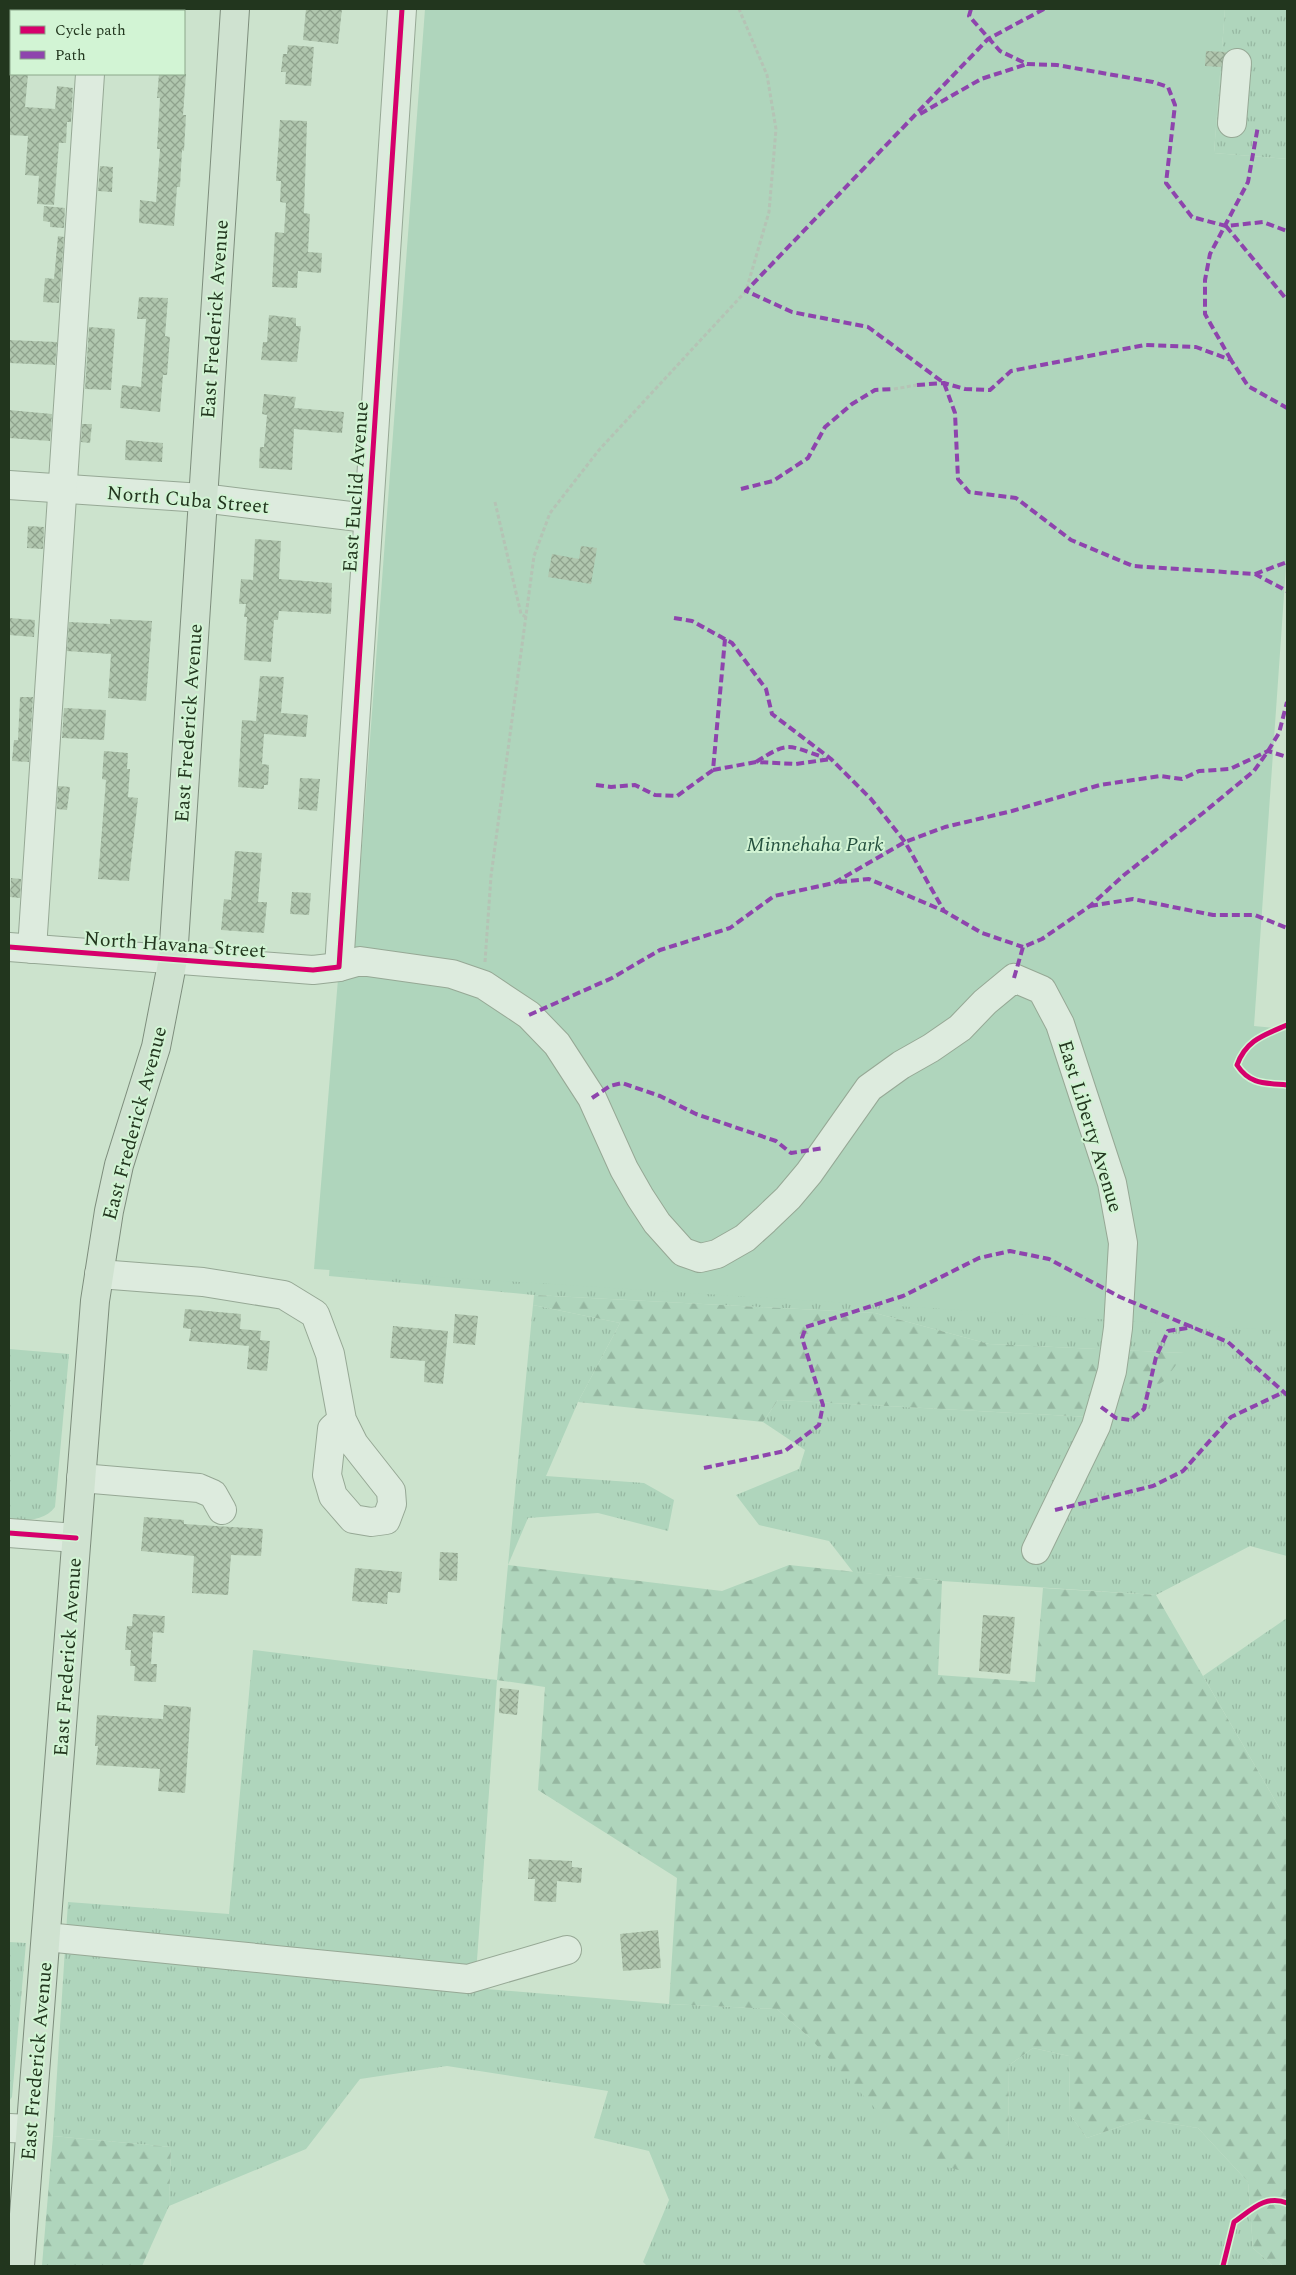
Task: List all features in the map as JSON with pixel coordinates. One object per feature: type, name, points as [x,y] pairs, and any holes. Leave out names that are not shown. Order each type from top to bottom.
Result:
[{"type":"main road","name":"East Frederick Avenue","points":[[20,2266],[20,2128],[46,1937],[76,1538],[99,1274],[115,1183],[156,1047],[173,959],[235,9]]},
{"type":"street","name":"East Euclid Avenue","points":[[339,967],[367,518],[402,9]]},
{"type":"street","points":[[1232,123],[1237,63]]},
{"type":"street","points":[[20,948],[61,489],[90,75]]},
{"type":"street","name":"North Cuba Street","points":[[9,485],[202,498],[367,518]]},
{"type":"street","name":"North Havana Street","points":[[20,948],[313,970],[339,967],[360,961],[452,974],[484,986],[529,1015],[557,1044],[592,1098],[624,1169],[640,1197],[670,1239],[683,1252],[700,1258],[717,1254],[744,1238],[766,1220],[788,1198],[808,1173],[869,1088],[960,1028],[985,1002],[1014,978]]},
{"type":"street","name":"East Liberty Avenue","points":[[1014,978],[1042,990],[1060,1024],[1112,1184],[1123,1243],[1118,1328],[1112,1371],[1096,1426],[1036,1550]]},
{"type":"street","points":[[99,1274],[203,1282],[284,1295],[316,1314],[330,1354],[342,1420]]},
{"type":"street","points":[[81,1478],[199,1488],[212,1494],[222,1510]]},
{"type":"street","points":[[9,1533],[76,1538]]},
{"type":"street","points":[[46,1937],[468,1979],[567,1950]]},
{"type":"path","points":[[484,986],[491,876],[534,556],[550,513],[599,450],[746,291],[769,212],[776,129],[767,75],[739,9]]},
{"type":"path","points":[[894,389],[916,385]]},
{"type":"path","points":[[495,502],[521,614],[527,618]]},
{"type":"green space","name":"Minnehaha Park","points":[[425,9],[1225,9],[1214,153],[1287,159],[1287,552],[1254,1026],[1287,1029],[1287,1331],[314,1269],[339,967],[354,952]]},
{"type":"green space","points":[[1225,9],[1287,9],[1287,159],[1214,153]]},
{"type":"green space","points":[[353,974],[1287,1314],[1287,1556],[1250,1546],[1156,1595],[942,1581],[853,1572],[829,1541],[759,1525],[736,1495],[799,1469],[805,1450],[763,1422],[778,1400],[1107,1418],[1184,1353],[989,1344],[875,1313],[534,1295],[329,1276]]},
{"type":"green space","points":[[534,1295],[875,1313],[989,1344],[1185,1353],[1164,1381],[1107,1418],[778,1400],[763,1422],[578,1402],[620,1323],[533,1305]]},
{"type":"green space","points":[[533,1305],[620,1323],[578,1402],[546,1476],[644,1483],[674,1500],[668,1531],[598,1513],[528,1518],[508,1565]]},
{"type":"green space","points":[[9,1349],[69,1354],[55,1507],[51,1512],[40,1518],[28,1520],[9,1520]]},
{"type":"green space","points":[[508,1565],[722,1591],[789,1565],[942,1581],[938,1675],[1035,1682],[1043,1588],[1156,1595],[1287,1821],[1287,2266],[1273,2266],[1253,2248],[1248,2182],[1198,2128],[1142,2119],[1087,2138],[1070,2115],[1069,2056],[1033,2048],[1008,2066],[1009,2144],[962,2171],[923,2160],[809,2037],[777,2009],[669,2004],[677,1878],[538,1790],[545,1687],[497,1680]]},
{"type":"green space","points":[[1287,1618],[1287,1821],[1203,1676]]},
{"type":"green space","points":[[253,1650],[497,1680],[475,1988],[669,2004],[777,2009],[809,2037],[1009,2144],[1008,2066],[1033,2048],[1069,2056],[1070,2115],[1087,2138],[1142,2119],[1198,2128],[1248,2182],[1253,2248],[1273,2266],[647,2266],[643,2262],[669,2200],[649,2151],[594,2138],[608,2091],[447,2066],[360,2079],[306,2149],[169,2206],[171,2147],[53,2136],[68,1902],[229,1914]]},
{"type":"green space","points":[[9,1942],[26,1943],[12,2097],[9,2101]]},
{"type":"green space","points":[[53,2136],[171,2147],[169,2206],[142,2266],[42,2265]]},
{"type":"building","points":[[306,9],[342,9],[338,44],[303,40]]},
{"type":"building","points":[[288,45],[314,47],[311,86],[285,84],[286,72],[281,72],[283,54],[287,54]]},
{"type":"building","points":[[1206,51],[1226,52],[1221,67],[1205,66]]},
{"type":"building","points":[[9,74],[28,75],[25,107],[55,109],[57,86],[73,88],[71,122],[67,122],[66,143],[59,143],[54,205],[37,204],[39,176],[25,175],[28,136],[9,135]]},
{"type":"building","points":[[186,74],[183,115],[186,115],[184,151],[182,150],[180,187],[177,187],[174,226],[139,223],[140,200],[156,202],[160,149],[157,149],[160,98],[157,98],[159,75]]},
{"type":"building","points":[[280,120],[307,121],[304,213],[310,214],[308,252],[322,253],[321,273],[298,271],[297,288],[272,287],[275,232],[284,233],[286,203],[280,202],[281,181],[276,181]]},
{"type":"building","points":[[100,166],[113,167],[112,192],[98,191]]},
{"type":"building","points":[[44,206],[65,208],[64,228],[50,227],[50,222],[43,221]]},
{"type":"building","points":[[58,236],[64,237],[59,303],[43,302],[45,278],[54,279]]},
{"type":"building","points":[[139,297],[168,298],[165,336],[170,337],[167,375],[163,375],[160,412],[120,408],[122,385],[141,387],[146,319],[137,319]]},
{"type":"building","points":[[269,315],[296,318],[296,326],[301,326],[297,362],[261,360],[263,342],[267,342]]},
{"type":"building","points":[[89,327],[115,329],[111,390],[85,389]]},
{"type":"building","points":[[9,340],[57,342],[55,365],[9,363]]},
{"type":"building","points":[[264,394],[296,397],[294,408],[344,412],[342,433],[294,429],[292,470],[259,468],[260,447],[264,447],[267,415],[262,414]]},
{"type":"building","points":[[9,410],[52,414],[50,441],[9,438]]},
{"type":"building","points":[[82,424],[92,424],[90,443],[81,442]]},
{"type":"building","points":[[126,440],[163,443],[162,462],[125,460]]},
{"type":"building","points":[[28,526],[44,527],[43,549],[27,548]]},
{"type":"building","points":[[255,539],[281,541],[279,579],[332,583],[331,614],[279,611],[278,620],[274,620],[271,662],[244,660],[247,617],[244,617],[246,604],[239,604],[241,579],[253,580]]},
{"type":"building","points":[[581,546],[597,548],[591,584],[548,577],[552,554],[579,559]]},
{"type":"building","points":[[9,618],[35,620],[34,637],[9,635]]},
{"type":"building","points":[[110,619],[152,621],[146,701],[108,698],[111,654],[67,651],[69,622],[110,624]]},
{"type":"building","points":[[260,676],[284,677],[281,713],[308,715],[306,737],[264,734],[262,764],[269,765],[268,785],[264,785],[264,789],[238,787],[242,720],[256,721]]},
{"type":"building","points":[[20,697],[33,697],[29,762],[12,761],[14,740],[18,740]]},
{"type":"building","points":[[64,708],[106,710],[104,740],[62,738]]},
{"type":"building","points":[[104,751],[128,753],[127,769],[130,769],[128,797],[138,798],[129,881],[98,879],[106,780],[102,779]]},
{"type":"building","points":[[300,778],[320,779],[317,811],[298,809]]},
{"type":"building","points":[[58,786],[70,787],[67,810],[57,809]]},
{"type":"building","points":[[235,851],[262,853],[258,902],[267,902],[264,933],[221,930],[224,899],[231,900]]},
{"type":"building","points":[[11,878],[21,879],[20,898],[10,897]]},
{"type":"building","points":[[292,892],[311,893],[309,915],[290,914]]},
{"type":"building","points":[[185,1309],[241,1314],[240,1329],[261,1331],[260,1340],[270,1341],[267,1371],[247,1369],[249,1346],[189,1341],[191,1329],[183,1328]]},
{"type":"building","points":[[455,1314],[478,1316],[475,1345],[453,1343]]},
{"type":"building","points":[[393,1326],[448,1331],[443,1384],[424,1382],[425,1361],[390,1358]]},
{"type":"building","points":[[144,1517],[184,1520],[184,1524],[263,1529],[261,1556],[231,1555],[228,1595],[192,1593],[194,1556],[141,1551]]},
{"type":"building","points":[[440,1552],[458,1553],[457,1581],[439,1580]]},
{"type":"building","points":[[355,1568],[402,1572],[400,1593],[388,1592],[387,1604],[352,1601]]},
{"type":"building","points":[[133,1614],[165,1616],[164,1633],[153,1632],[151,1664],[157,1664],[156,1682],[134,1681],[135,1666],[130,1666],[131,1650],[125,1650],[127,1626],[132,1626]]},
{"type":"building","points":[[983,1615],[1015,1617],[1010,1674],[979,1671]]},
{"type":"building","points":[[500,1688],[519,1690],[517,1715],[499,1713]]},
{"type":"building","points":[[164,1705],[191,1707],[185,1793],[158,1791],[160,1769],[96,1765],[98,1746],[95,1746],[97,1715],[163,1719]]},
{"type":"building","points":[[529,1859],[572,1861],[572,1867],[582,1868],[581,1883],[557,1881],[556,1902],[534,1901],[535,1879],[528,1879]]},
{"type":"building","points":[[658,1930],[661,1968],[623,1971],[620,1934]]},
{"type":"marked path","points":[[971,9],[969,16],[1000,51],[1027,64],[1057,65],[1153,82],[1168,87],[1175,105],[1166,183],[1192,217],[1226,226],[1263,222],[1287,231]]},
{"type":"marked path","points":[[1044,9],[988,39],[746,291],[792,312],[868,327],[944,383],[955,413],[958,479],[969,492],[1016,498],[1071,540],[1133,566],[1255,574],[1287,591]]},
{"type":"marked path","points":[[920,114],[981,79],[1027,64]]},
{"type":"marked path","points":[[1231,360],[1205,314],[1205,280],[1210,254],[1248,182],[1258,126]]},
{"type":"marked path","points":[[1226,226],[1287,300]]},
{"type":"marked path","points":[[917,385],[944,383],[965,389],[990,390],[1011,371],[1145,345],[1196,347],[1231,360],[1248,386],[1287,408]]},
{"type":"marked path","points":[[741,489],[773,481],[808,458],[825,427],[852,404],[875,390],[894,389]]},
{"type":"marked path","points":[[1255,574],[1287,562]]},
{"type":"marked path","points":[[674,618],[692,621],[732,643],[766,689],[772,714],[831,759],[871,799],[905,842],[944,911],[982,933],[1023,947]]},
{"type":"marked path","points":[[596,785],[611,787],[635,785],[655,795],[677,796],[713,770],[725,639]]},
{"type":"marked path","points":[[1014,978],[1023,947],[1042,939],[1090,906],[1124,875],[1254,771],[1279,733],[1287,702]]},
{"type":"marked path","points":[[756,762],[775,751],[788,747],[823,757]]},
{"type":"marked path","points":[[529,1015],[612,978],[660,950],[730,928],[774,896],[834,883],[905,842],[945,827],[1012,811],[1100,785],[1160,776],[1182,779],[1199,771],[1230,769],[1268,751],[1287,757]]},
{"type":"marked path","points":[[713,770],[756,762],[796,764],[831,759]]},
{"type":"marked path","points":[[839,882],[869,879],[944,911]]},
{"type":"marked path","points":[[1090,906],[1133,899],[1213,915],[1255,915],[1287,928]]},
{"type":"marked path","points":[[592,1098],[610,1086],[622,1083],[660,1096],[696,1114],[776,1141],[791,1153],[824,1148]]},
{"type":"marked path","points":[[704,1468],[785,1451],[819,1425],[823,1405],[802,1338],[806,1327],[903,1296],[979,1258],[1010,1251],[1049,1259],[1120,1297],[1228,1342],[1287,1395]]},
{"type":"marked path","points":[[1101,1407],[1116,1418],[1130,1420],[1144,1409],[1156,1357],[1168,1331],[1193,1327]]},
{"type":"marked path","points":[[1055,1510],[1153,1486],[1183,1471],[1231,1417],[1284,1392]]},
{"type":"cycle path","points":[[9,947],[313,970],[339,967],[402,9]]},
{"type":"cycle path","points":[[1287,1025],[1257,1039],[1245,1050],[1237,1065],[1242,1072],[1253,1080],[1287,1085]]},
{"type":"cycle path","points":[[9,1533],[76,1538]]},
{"type":"cycle path","points":[[1223,2266],[1234,2222],[1265,2202],[1272,2200],[1287,2203]]}]
